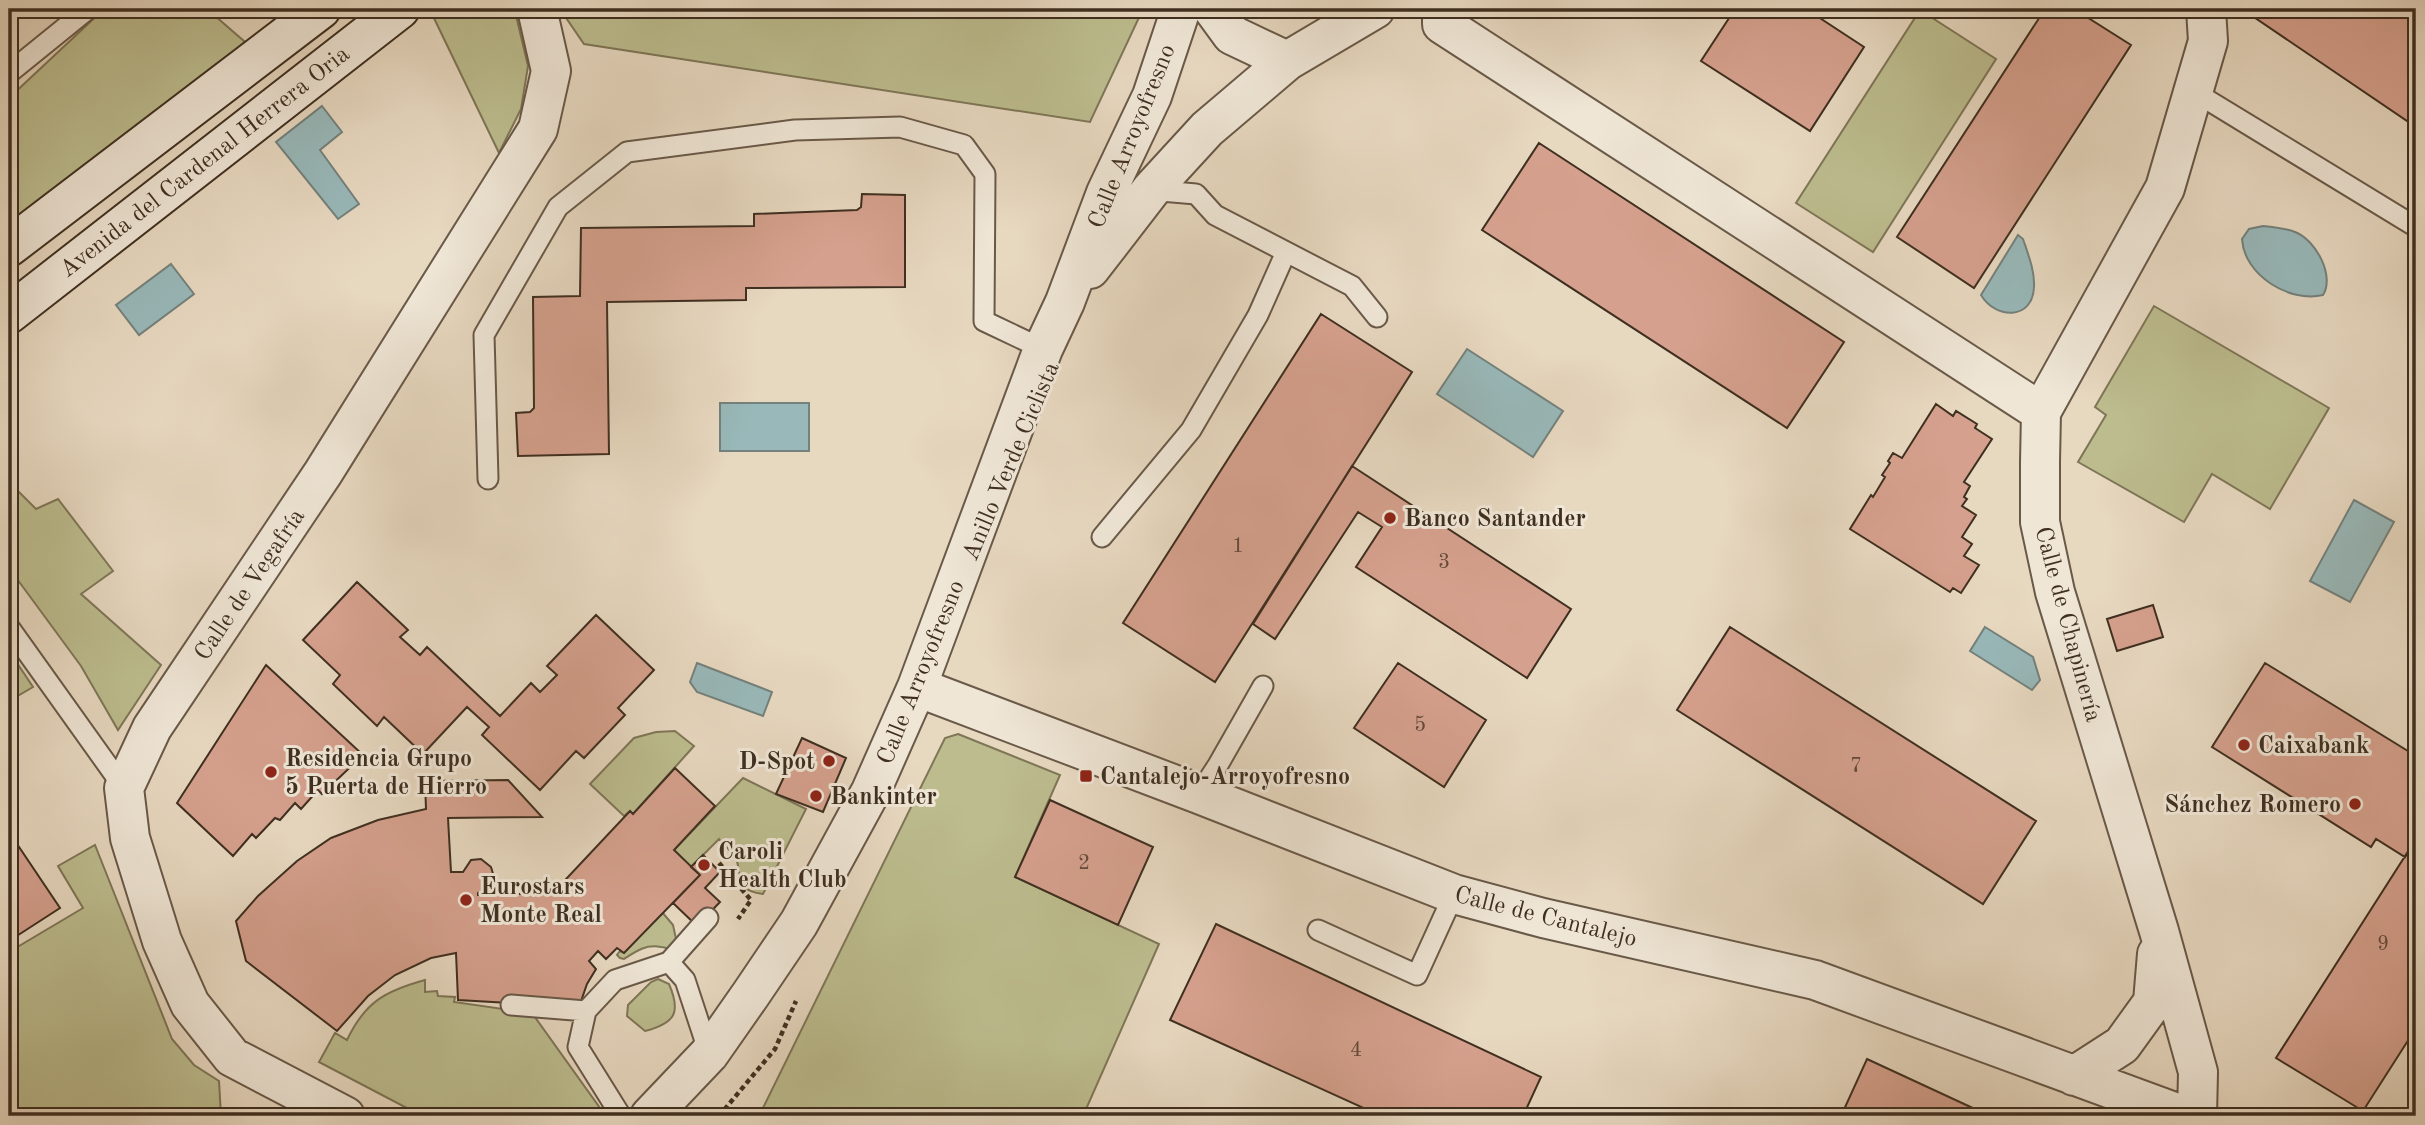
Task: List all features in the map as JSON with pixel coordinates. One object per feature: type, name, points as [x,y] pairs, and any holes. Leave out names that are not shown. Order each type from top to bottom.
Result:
[{"type":"street","name":"Avenida del Cardenal Herrera Oria","points":[[24,229],[321,9]]},
{"type":"street","name":"Avenida del Cardenal Herrera Oria","points":[[9,313],[400,9]]},
{"type":"street","name":"Calle de Vegafría","points":[[124,788],[152,727],[323,474],[538,129],[551,71],[537,9]]},
{"type":"street","name":"Calle Arroyofresno","points":[[650,1116],[709,1054],[799,923],[871,791],[917,687],[1043,349],[1065,302],[1106,193],[1152,96],[1181,9]]},
{"type":"street","points":[[1213,9],[1232,35],[1287,61]]},
{"type":"street","name":"Calle Arroyofresno","points":[[1065,302],[1151,190],[1207,129],[1287,61],[1375,9]]},
{"type":"street","points":[[1442,9],[1442,24],[2041,412]]},
{"type":"street","name":"Calle de Chapinería","points":[[2197,1116],[2198,1072],[2159,932],[2055,593],[2040,522],[2041,412],[2165,188],[2208,41],[2206,9]]},
{"type":"street","points":[[1152,96],[1169,124],[1207,129]]},
{"type":"street","name":"Calle de Cantalejo","points":[[917,687],[1454,894],[1543,918],[1815,980],[2185,1116]]},
{"type":"street","points":[[124,788],[130,838],[162,941],[190,1004],[232,1057],[345,1116]]},
{"type":"street","name":"Calle de Chapinería","points":[[2074,1076],[2122,1045],[2153,1002],[2159,932]]},
{"type":"lane","points":[[9,73],[88,9]]},
{"type":"lane","points":[[2193,91],[2416,227]]},
{"type":"lane","points":[[488,479],[485,335],[558,207],[627,152],[795,130],[900,127],[964,145],[985,174],[984,321],[1043,349]]},
{"type":"lane","points":[[1106,193],[1151,190],[1196,194],[1215,215],[1352,286],[1377,317]]},
{"type":"lane","points":[[1102,537],[1191,430],[1258,315],[1286,251]]},
{"type":"lane","points":[[9,627],[124,788]]},
{"type":"lane","points":[[1199,794],[1263,686]]},
{"type":"lane","points":[[1318,930],[1417,975],[1454,894]]},
{"type":"lane","points":[[621,1116],[578,1046],[586,1011],[615,980],[669,962],[708,918]]},
{"type":"lane","points":[[669,962],[685,980],[709,1054]]},
{"type":"lane","points":[[511,1005],[586,1011]]},
{"type":"path","points":[[719,1116],[775,1049],[798,998]]},
{"type":"green space","points":[[104,9],[207,9],[252,48],[9,234],[9,98]]},
{"type":"green space","points":[[440,9],[515,11],[528,66],[521,109],[499,153],[432,14]]},
{"type":"green space","points":[[560,9],[1143,9],[1090,122],[584,44]]},
{"type":"green space","points":[[1920,10],[1996,59],[1873,252],[1796,203]]},
{"type":"green space","points":[[2154,306],[2329,408],[2270,509],[2212,474],[2184,522],[2078,462],[2106,415],[2095,407]]},
{"type":"green space","points":[[9,482],[36,509],[58,499],[113,571],[81,594],[161,665],[118,730],[81,666],[9,568]]},
{"type":"green space","points":[[9,651],[33,687],[9,701]]},
{"type":"green space","points":[[675,731],[694,746],[633,814],[630,811],[624,816],[590,784],[634,738],[656,732]]},
{"type":"green space","points":[[958,734],[1060,775],[1015,877],[1159,944],[1083,1116],[759,1116],[945,738]]},
{"type":"green space","points":[[743,778],[806,809],[763,894],[746,889],[742,884],[735,857],[719,839],[691,867],[674,850]]},
{"type":"green space","points":[[95,845],[172,1039],[194,1065],[219,1081],[221,1116],[9,1116],[9,952],[83,908],[58,866]]},
{"type":"green space","points":[[662,912],[673,925],[678,948],[651,946],[624,959],[620,958],[617,955],[620,951],[624,953]]},
{"type":"green space","points":[[658,979],[669,984],[675,1009],[664,1024],[645,1031],[627,1016],[628,1005],[651,982]]},
{"type":"green space","points":[[425,980],[425,992],[437,991],[438,996],[455,997],[454,1002],[532,1013],[605,1115],[422,1116],[319,1062],[335,1033],[347,1040],[361,1016],[378,1000],[398,989]]},
{"type":"water","points":[[322,106],[342,132],[320,150],[359,204],[338,219],[276,142]]},
{"type":"water","points":[[2263,226],[2291,231],[2303,236],[2310,243],[2325,269],[2327,278],[2323,295],[2296,295],[2270,284],[2260,275],[2245,252],[2242,239],[2249,229]]},
{"type":"water","points":[[2018,235],[2023,239],[2032,269],[2032,298],[2021,311],[2004,312],[1995,309],[1981,295]]},
{"type":"water","points":[[171,264],[194,294],[139,335],[116,305]]},
{"type":"water","points":[[1467,349],[1563,411],[1533,457],[1437,394]]},
{"type":"water","points":[[720,403],[809,403],[809,451],[720,451]]},
{"type":"water","points":[[2354,500],[2394,522],[2350,602],[2310,581]]},
{"type":"water","points":[[1985,627],[2033,657],[2040,680],[2032,690],[1970,651]]},
{"type":"water","points":[[697,663],[772,692],[763,716],[697,692],[690,682]]},
{"type":"building","points":[[1735,9],[1806,9],[1864,47],[1810,131],[1701,61]]},
{"type":"building","points":[[2045,9],[2074,9],[2131,45],[1974,288],[1897,237]]},
{"type":"building","points":[[2242,9],[2416,9],[2416,127]]},
{"type":"building","points":[[1539,143],[1844,342],[1787,428],[1482,230]]},
{"type":"building","points":[[862,194],[905,195],[905,287],[746,288],[746,300],[607,302],[609,454],[518,456],[516,413],[530,412],[534,408],[533,297],[580,296],[581,228],[754,226],[754,214],[857,210],[861,207]]},
{"type":"building","points":[[1321,314],[1412,372],[1215,682],[1123,623]]},
{"type":"building","points":[[1936,404],[1953,416],[1956,411],[1977,424],[1975,428],[1992,439],[1964,482],[1970,486],[1962,506],[1976,515],[1962,537],[1972,544],[1964,556],[1979,565],[1961,593],[1953,588],[1950,592],[1850,529],[1885,477],[1882,475],[1893,453],[1902,458]]},
{"type":"building","points":[[1352,466],[1571,609],[1527,678],[1356,567],[1382,527],[1358,512],[1275,639],[1253,624]]},
{"type":"building","points":[[357,582],[408,630],[400,637],[420,655],[427,647],[500,716],[531,683],[540,692],[557,675],[547,666],[596,615],[654,670],[618,708],[625,715],[584,758],[576,751],[540,790],[482,735],[489,727],[467,707],[423,754],[384,717],[377,726],[333,684],[340,675],[303,640]]},
{"type":"building","points":[[2153,605],[2163,637],[2117,651],[2107,619]]},
{"type":"building","points":[[1730,627],[2036,821],[1983,904],[1677,710]]},
{"type":"building","points":[[1398,663],[1486,720],[1444,787],[1354,728]]},
{"type":"building","points":[[2265,663],[2416,756],[2416,839],[2405,857],[2376,839],[2371,847],[2212,747]]},
{"type":"building","name":"Residencia Grupo 5 Puerta de Hierro","points":[[266,665],[363,755],[322,794],[318,790],[301,809],[295,803],[280,820],[275,818],[256,838],[252,834],[233,856],[177,803]]},
{"type":"building","points":[[802,738],[846,758],[823,812],[776,794]]},
{"type":"building","name":"Eurostars Monte Real","points":[[675,768],[715,806],[674,850],[700,875],[624,953],[617,948],[606,959],[598,951],[589,961],[596,969],[579,1007],[458,1000],[456,953],[431,958],[395,975],[368,996],[337,1031],[246,961],[236,921],[258,896],[297,861],[331,838],[378,820],[426,809],[425,781],[508,780],[542,817],[448,818],[451,872],[463,872],[471,860],[481,859],[491,867],[494,877],[489,889],[478,895],[553,893],[630,811],[633,814]]},
{"type":"building","points":[[1050,800],[1153,847],[1118,925],[1015,877]]},
{"type":"building","points":[[9,832],[60,908],[9,941]]},
{"type":"building","points":[[2416,839],[2416,1028],[2363,1111],[2276,1058]]},
{"type":"building","points":[[703,855],[720,872],[705,888],[720,902],[697,926],[673,903],[700,875],[691,867]]},
{"type":"building","points":[[1216,924],[1541,1077],[1523,1116],[1381,1116],[1170,1020]]},
{"type":"building","points":[[1867,1059],[1990,1116],[1841,1116]]},
{"type":"place","name":"Banco Santander","points":[[1390,518]]},
{"type":"place","name":"Caixabank","points":[[2244,745]]},
{"type":"place","name":"D-Spot","points":[[829,761]]},
{"type":"place","name":"Residencia Grupo 5 Puerta de Hierro","points":[[271,772]]},
{"type":"place","name":"Cantalejo-Arroyofresno","points":[[1086,776]]},
{"type":"place","name":"Bankinter","points":[[816,796]]},
{"type":"place","name":"Sánchez Romero","points":[[2355,804]]},
{"type":"place","name":"Caroli Health Club","points":[[704,865]]},
{"type":"place","name":"Eurostars Monte Real","points":[[466,900]]}]
